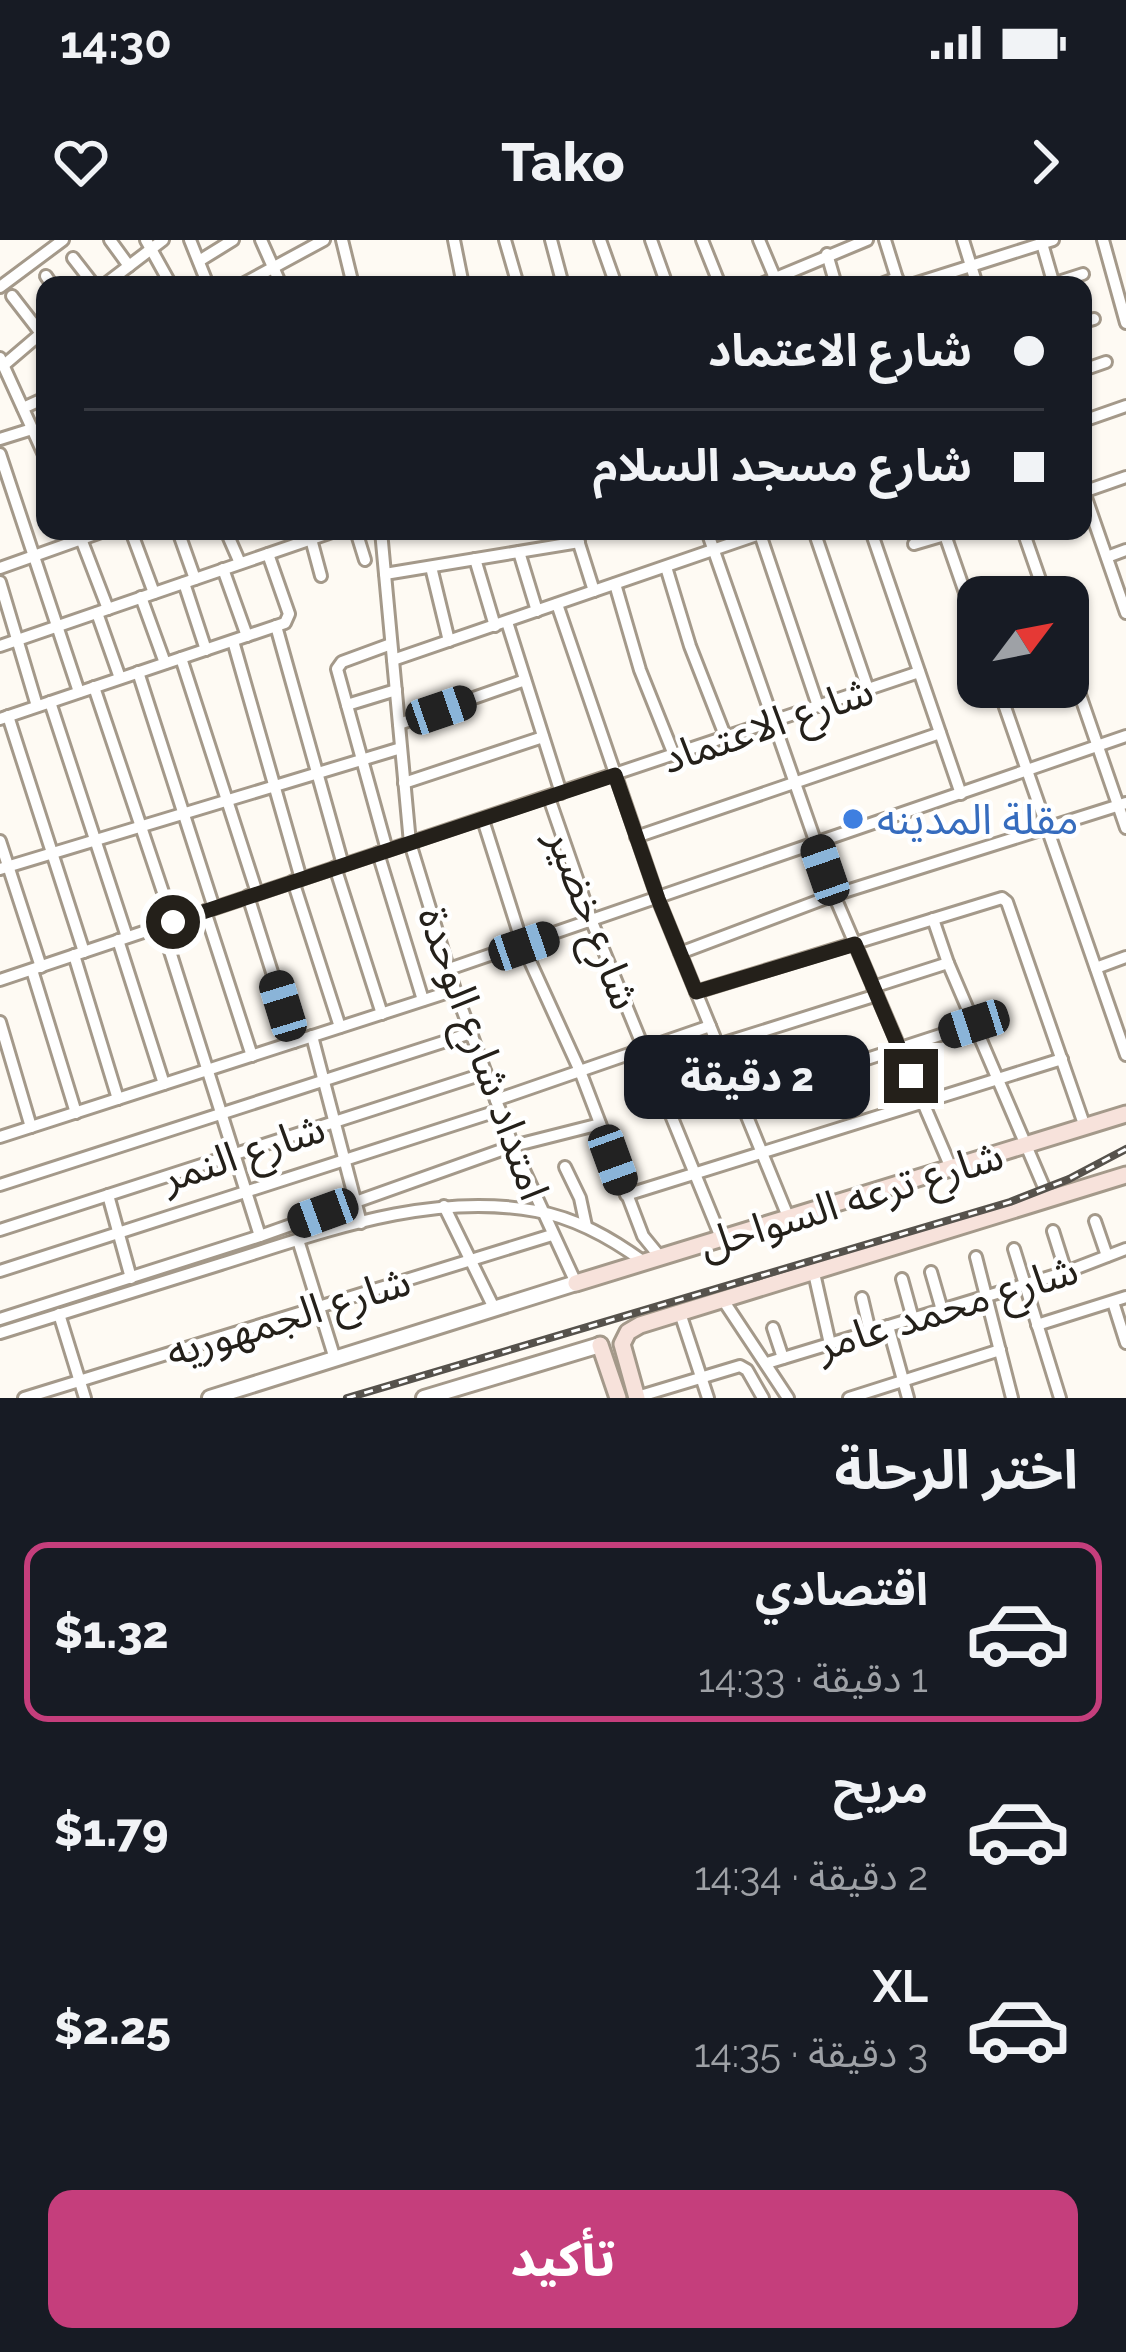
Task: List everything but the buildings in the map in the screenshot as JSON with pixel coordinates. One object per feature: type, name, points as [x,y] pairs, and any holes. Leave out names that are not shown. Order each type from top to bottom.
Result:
[{"type":"main road","name":"شارع ترعه السواحل","points":[[576,1283],[1126,1114]]},
{"type":"main road","name":"شارع ترعه السواحل","points":[[637,1398],[623,1358],[628,1332],[1126,1174]]},
{"type":"main road","points":[[600,1345],[611,1396]]},
{"type":"street","points":[[0,286],[63,240]]},
{"type":"street","points":[[110,240],[129,266]]},
{"type":"street","points":[[122,276],[149,244],[164,240]]},
{"type":"street","points":[[190,240],[205,276]]},
{"type":"street","points":[[199,261],[233,240]]},
{"type":"street","points":[[261,240],[276,276]]},
{"type":"street","points":[[257,276],[324,240]]},
{"type":"street","points":[[342,240],[347,276]]},
{"type":"street","points":[[454,240],[462,276]]},
{"type":"street","points":[[506,240],[516,276]]},
{"type":"street","points":[[551,240],[561,276]]},
{"type":"street","points":[[600,240],[613,276]]},
{"type":"street","points":[[651,240],[664,276]]},
{"type":"street","points":[[702,240],[716,276]]},
{"type":"street","points":[[759,240],[774,276]]},
{"type":"street","points":[[813,240],[832,276]]},
{"type":"street","points":[[779,276],[867,240]]},
{"type":"street","points":[[885,240],[896,276]]},
{"type":"street","points":[[963,240],[974,276]]},
{"type":"street","points":[[1103,240],[1126,323]]},
{"type":"street","points":[[939,276],[1045,241],[1051,276]]},
{"type":"street","points":[[149,244],[166,276]]},
{"type":"street","points":[[73,258],[90,276]]},
{"type":"street","points":[[1077,276],[1083,274]]},
{"type":"street","points":[[12,296],[36,324]]},
{"type":"street","points":[[36,339],[2,362],[36,437]]},
{"type":"street","points":[[1092,367],[1106,362]]},
{"type":"street","points":[[0,394],[15,390]]},
{"type":"street","points":[[23,408],[36,402]]},
{"type":"street","points":[[1092,418],[1126,406]]},
{"type":"street","points":[[0,439],[32,429]]},
{"type":"street","points":[[0,454],[79,692]]},
{"type":"street","points":[[1092,489],[1126,477]]},
{"type":"street","points":[[1092,515],[1126,613]]},
{"type":"street","points":[[0,568],[69,540]]},
{"type":"street","points":[[81,540],[120,678]]},
{"type":"street","points":[[132,540],[165,663]]},
{"type":"street","points":[[180,540],[206,650]]},
{"type":"street","points":[[230,540],[240,563]]},
{"type":"street","points":[[280,540],[283,549]]},
{"type":"street","points":[[0,646],[308,540]]},
{"type":"street","points":[[311,540],[321,576]]},
{"type":"street","points":[[359,540],[365,560]]},
{"type":"street","name":"امتداد شارع الوحدة","points":[[382,540],[410,844],[455,990],[513,1146],[576,1283]]},
{"type":"street","points":[[385,574],[565,540]]},
{"type":"street","points":[[578,540],[594,591]]},
{"type":"street","points":[[709,540],[834,895],[950,1168]]},
{"type":"street","points":[[393,660],[740,540]]},
{"type":"street","points":[[765,540],[818,706]]},
{"type":"street","points":[[817,540],[868,689]]},
{"type":"street","points":[[874,540],[961,794]]},
{"type":"street","points":[[914,544],[927,540]]},
{"type":"street","points":[[953,540],[963,576]]},
{"type":"street","points":[[1026,540],[1039,576]]},
{"type":"street","points":[[1107,557],[1126,550]]},
{"type":"street","points":[[519,552],[537,611]]},
{"type":"street","points":[[118,1099],[52,854],[4,717],[285,623],[289,614],[268,554]]},
{"type":"street","name":"شارع خضير","points":[[475,560],[525,680],[592,922],[722,1240]]},
{"type":"street","points":[[430,567],[449,641]]},
{"type":"street","points":[[666,567],[726,738]]},
{"type":"street","points":[[223,569],[247,636]]},
{"type":"street","points":[[0,582],[37,706]]},
{"type":"street","points":[[615,584],[640,670],[674,755]]},
{"type":"street","points":[[556,604],[658,899],[789,1219]]},
{"type":"street","points":[[276,626],[382,1014]]},
{"type":"street","points":[[233,641],[340,1028]]},
{"type":"street","points":[[392,644],[338,666],[423,1000]]},
{"type":"street","points":[[181,658],[227,801],[294,1042]]},
{"type":"street","points":[[138,672],[184,814],[252,1056]]},
{"type":"street","name":"شارع الاعتماد","points":[[0,980],[919,672]]},
{"type":"street","points":[[399,724],[525,680]]},
{"type":"street","points":[[94,687],[141,827],[260,1236]]},
{"type":"street","points":[[346,705],[396,690]]},
{"type":"street","points":[[50,702],[95,840],[164,1084]]},
{"type":"street","points":[[1005,708],[1126,1054]]},
{"type":"street","points":[[1085,708],[1126,827]]},
{"type":"street","points":[[636,837],[940,733]]},
{"type":"street","points":[[449,969],[1126,736]]},
{"type":"street","points":[[404,783],[543,737]]},
{"type":"street","points":[[4,868],[401,748]]},
{"type":"street","points":[[680,953],[834,895],[1122,805]]},
{"type":"street","points":[[483,820],[524,946],[580,1071],[653,1261]]},
{"type":"street","points":[[0,841],[76,1113]]},
{"type":"street","points":[[696,992],[1004,899],[1085,1126]]},
{"type":"street","points":[[933,919],[947,963],[1048,1199]]},
{"type":"street","points":[[1096,968],[1126,958]]},
{"type":"street","points":[[718,1046],[947,963]]},
{"type":"street","points":[[0,1137],[455,990]]},
{"type":"street","points":[[0,1022],[31,1127]]},
{"type":"street","points":[[740,1100],[974,1024]]},
{"type":"street","points":[[0,1271],[345,1160],[710,1026]]},
{"type":"street","points":[[0,1185],[471,1033]]},
{"type":"street","points":[[312,1036],[361,1223]]},
{"type":"street","points":[[626,1195],[1061,1059]]},
{"type":"street","name":"شارع النمر","points":[[0,1230],[486,1073]]},
{"type":"street","points":[[0,1319],[260,1236],[513,1146],[600,1124]]},
{"type":"street","points":[[565,1167],[584,1206],[586,1226]]},
{"type":"street","points":[[108,1195],[130,1277]]},
{"type":"street","points":[[0,1333],[298,1240],[444,1207],[494,1205],[540,1211],[586,1226],[653,1261]]},
{"type":"street","points":[[444,1207],[494,1308]]},
{"type":"street","points":[[1095,1221],[1107,1256]]},
{"type":"street","points":[[1053,1231],[1066,1272]]},
{"type":"street","name":"شارع الجمهوريه","points":[[24,1398],[552,1235]]},
{"type":"street","points":[[298,1240],[335,1359]]},
{"type":"street","points":[[1014,1249],[1060,1398]]},
{"type":"street","name":"شارع محمد عامر","points":[[767,1363],[1126,1250]]},
{"type":"street","points":[[976,1257],[1012,1398]]},
{"type":"street","points":[[932,1272],[942,1310]]},
{"type":"street","points":[[814,1273],[830,1344]]},
{"type":"street","points":[[902,1279],[913,1319]]},
{"type":"street","points":[[210,1398],[576,1283]]},
{"type":"street","points":[[862,1298],[870,1332]]},
{"type":"street","points":[[723,1300],[788,1398]]},
{"type":"street","points":[[1037,1325],[1119,1300],[1126,1343]]},
{"type":"street","points":[[680,1313],[708,1398]]},
{"type":"street","points":[[59,1315],[85,1398]]},
{"type":"street","points":[[888,1326],[908,1398]]},
{"type":"street","points":[[773,1328],[783,1358]]},
{"type":"street","points":[[433,1397],[600,1345]]},
{"type":"street","points":[[849,1398],[1000,1350]]},
{"type":"street","points":[[637,1398],[742,1366],[763,1398]]},
{"type":"railway","points":[[347,1398],[1010,1202],[1126,1149]]},
{"type":"place","name":"مقلة المدينه","points":[[853,819]]},
{"type":"route","points":[[173,922],[615,775],[696,992],[855,944],[911,1076]]}]
